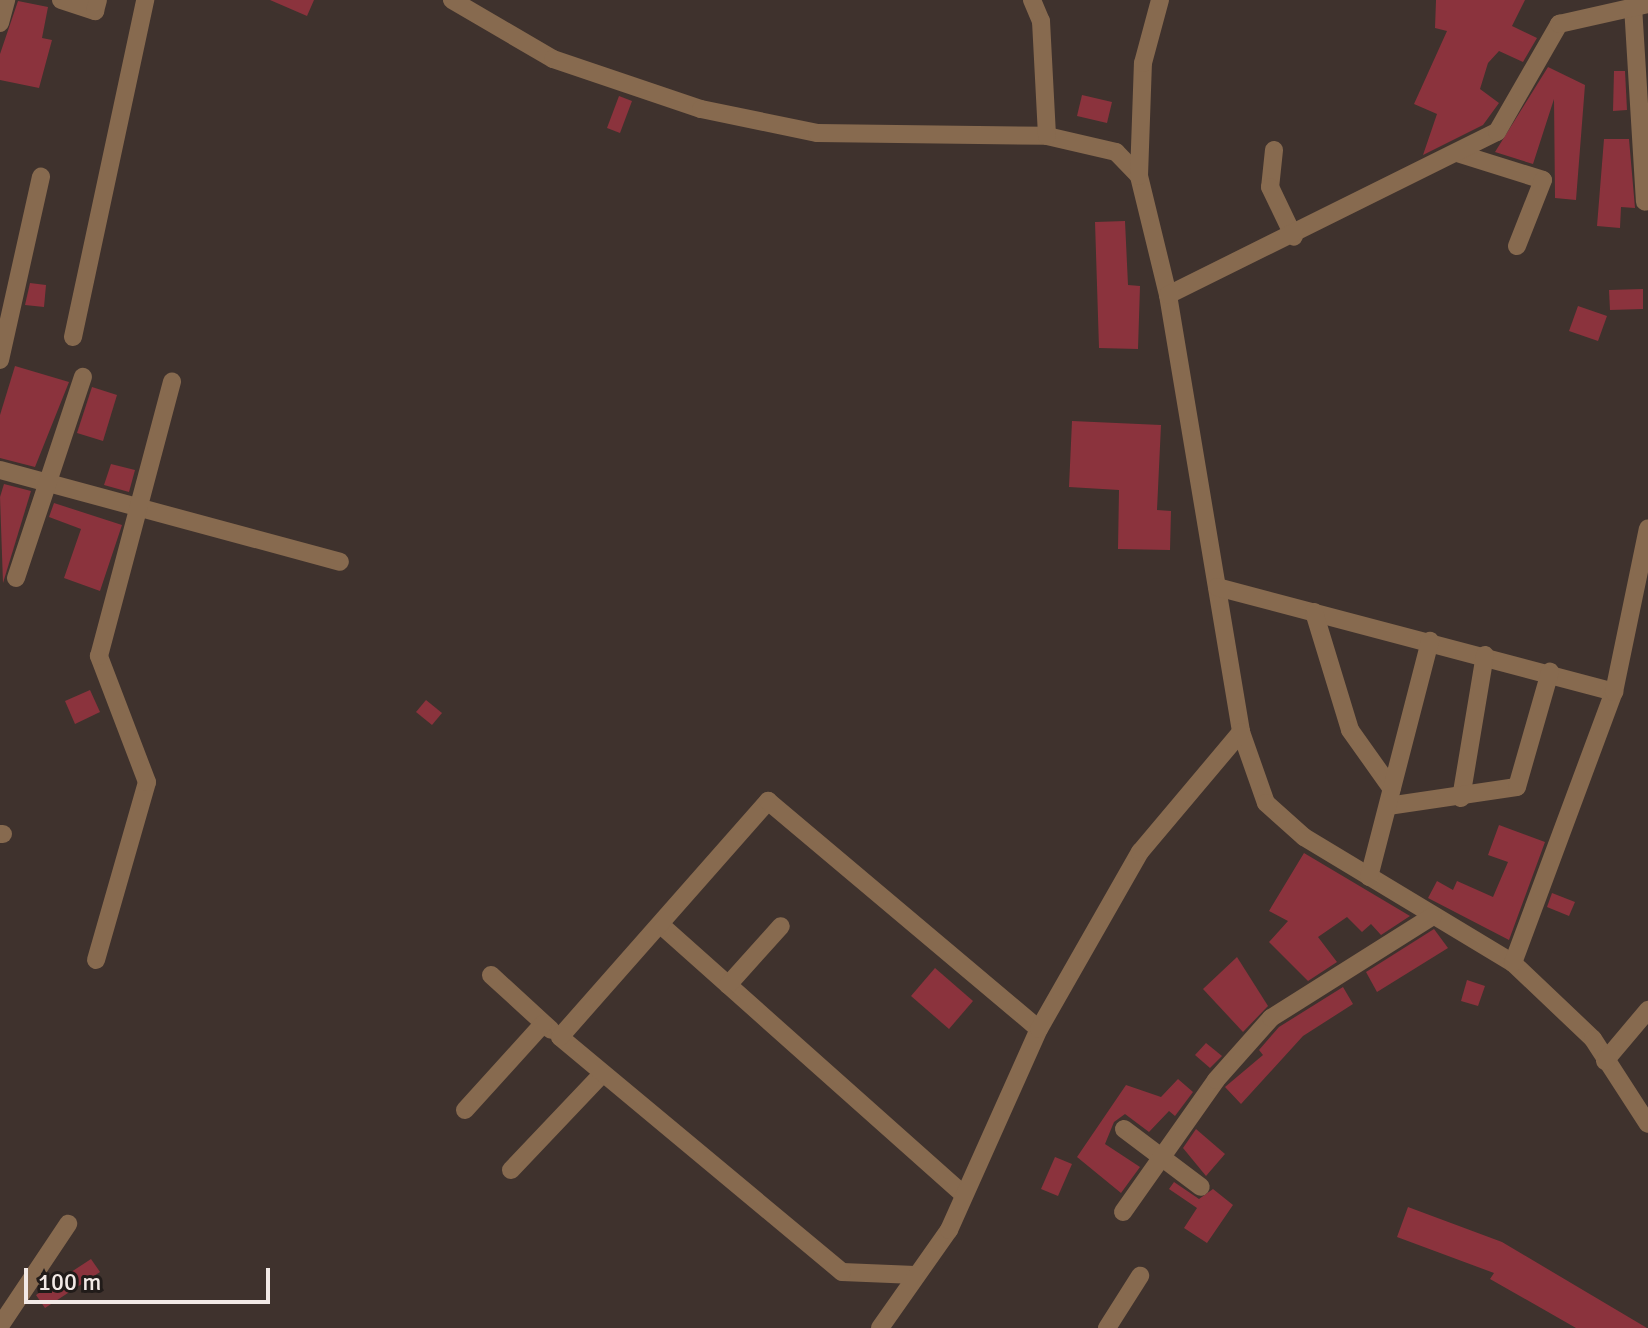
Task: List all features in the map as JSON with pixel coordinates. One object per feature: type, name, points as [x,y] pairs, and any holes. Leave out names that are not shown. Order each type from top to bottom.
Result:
[{"type":"street","points":[[0,23],[6,0]]},
{"type":"street","points":[[61,0],[95,11],[98,0]]},
{"type":"street","points":[[73,337],[145,0]]},
{"type":"street","points":[[452,0],[553,59],[701,109],[817,133],[1047,136],[1116,152],[1139,176]]},
{"type":"street","points":[[1032,0],[1041,21],[1047,136]]},
{"type":"street","points":[[1160,0],[1143,63],[1139,176],[1168,295],[1241,732],[1266,803],[1369,877],[1513,963],[1593,1039],[1648,1124]]},
{"type":"street","points":[[1168,295],[1294,237],[1497,132],[1559,24],[1640,5],[1645,202]]},
{"type":"street","points":[[1274,150],[1270,187],[1294,237]]},
{"type":"street","points":[[1457,153],[1543,180],[1517,246]]},
{"type":"street","points":[[0,360],[41,177]]},
{"type":"street","points":[[16,578],[44,484],[83,377]]},
{"type":"street","points":[[96,960],[145,805],[141,758],[99,656],[172,382]]},
{"type":"street","points":[[0,470],[340,562]]},
{"type":"street","points":[[1513,963],[1614,692],[1648,528]]},
{"type":"street","points":[[1217,587],[1550,672],[1614,692]]},
{"type":"street","points":[[1314,612],[1350,730],[1390,797]]},
{"type":"street","points":[[1369,877],[1430,641]]},
{"type":"street","points":[[1461,798],[1485,655]]},
{"type":"street","points":[[1390,797],[1461,798],[1508,792],[1523,779],[1550,672]]},
{"type":"street","points":[[880,1328],[949,1230],[1039,1029],[1140,852],[1241,732]]},
{"type":"street","points":[[560,1037],[662,926],[768,801],[1039,1029]]},
{"type":"street","points":[[1123,1212],[1163,1155],[1271,1018],[1433,916]]},
{"type":"street","points":[[662,926],[963,1194]]},
{"type":"street","points":[[728,985],[781,926]]},
{"type":"street","points":[[491,975],[602,1074],[842,1272],[915,1275]]},
{"type":"street","points":[[1605,1061],[1648,1010]]},
{"type":"street","points":[[465,1110],[543,1024]]},
{"type":"street","points":[[511,1170],[602,1074]]},
{"type":"street","points":[[1124,1129],[1163,1155],[1201,1187]]},
{"type":"street","points":[[0,1326],[68,1224]]},
{"type":"street","points":[[1107,1328],[1140,1276]]},
{"type":"building","points":[[270,0],[314,0],[307,16]]},
{"type":"building","points":[[1436,0],[1525,0],[1512,26],[1537,38],[1523,62],[1499,51],[1488,63],[1480,89],[1499,103],[1483,125],[1423,155],[1437,114],[1414,104],[1447,31],[1435,28]]},
{"type":"building","points":[[18,1],[48,7],[42,38],[52,40],[39,88],[0,80],[0,54]]},
{"type":"building","points":[[1548,67],[1585,85],[1576,200],[1555,198],[1554,99],[1533,164],[1495,152]]},
{"type":"building","points":[[1614,71],[1625,71],[1627,110],[1613,111]]},
{"type":"building","points":[[1082,95],[1112,102],[1107,123],[1077,116]]},
{"type":"building","points":[[619,96],[632,101],[620,133],[607,128]]},
{"type":"building","points":[[1604,139],[1629,139],[1635,208],[1621,207],[1620,228],[1597,226]]},
{"type":"building","points":[[1125,221],[1128,285],[1140,286],[1138,349],[1099,348],[1095,222]]},
{"type":"building","points":[[30,283],[46,285],[44,307],[25,305]]},
{"type":"building","points":[[1643,289],[1643,309],[1610,310],[1609,290]]},
{"type":"building","points":[[1578,306],[1607,316],[1598,341],[1569,331]]},
{"type":"building","points":[[15,366],[69,382],[35,467],[0,458],[0,415]]},
{"type":"building","points":[[92,387],[117,395],[103,441],[77,433]]},
{"type":"building","points":[[1072,421],[1161,425],[1157,510],[1171,511],[1170,550],[1118,549],[1119,490],[1069,487]]},
{"type":"building","points":[[111,464],[135,470],[129,492],[104,485]]},
{"type":"building","points":[[4,484],[31,491],[3,583],[0,497]]},
{"type":"building","points":[[54,503],[122,525],[100,591],[64,578],[81,529],[49,517]]},
{"type":"building","points":[[90,690],[100,712],[75,724],[65,701]]},
{"type":"building","points":[[426,700],[442,713],[432,725],[416,712]]},
{"type":"building","points":[[1499,825],[1545,842],[1509,940],[1428,898],[1437,881],[1453,890],[1457,881],[1493,897],[1508,862],[1488,855]]},
{"type":"building","points":[[1304,853],[1410,916],[1381,935],[1371,924],[1362,932],[1347,917],[1318,937],[1337,962],[1308,981],[1269,942],[1288,921],[1269,911]]},
{"type":"building","points":[[1552,893],[1575,902],[1569,916],[1547,907]]},
{"type":"building","points":[[1434,929],[1448,948],[1377,992],[1366,972]]},
{"type":"building","points":[[1237,957],[1268,1006],[1243,1032],[1203,989]]},
{"type":"building","points":[[935,968],[973,1001],[949,1029],[911,996]]},
{"type":"building","points":[[1467,980],[1485,986],[1478,1006],[1461,1001]]},
{"type":"building","points":[[1343,987],[1353,1004],[1303,1036],[1241,1104],[1225,1087],[1263,1055],[1259,1050],[1279,1027]]},
{"type":"building","points":[[1206,1043],[1222,1056],[1210,1068],[1195,1055]]},
{"type":"building","points":[[1178,1079],[1193,1092],[1175,1116],[1169,1111],[1149,1132],[1125,1114],[1114,1122],[1105,1144],[1140,1167],[1121,1193],[1077,1157],[1126,1085],[1161,1097]]},
{"type":"building","points":[[1196,1129],[1225,1154],[1206,1176],[1183,1148]]},
{"type":"building","points":[[1055,1157],[1072,1164],[1058,1196],[1041,1189]]},
{"type":"building","points":[[1174,1182],[1199,1199],[1213,1189],[1233,1205],[1207,1243],[1184,1228],[1197,1208],[1169,1189]]},
{"type":"building","points":[[1408,1207],[1502,1242],[1647,1328],[1576,1328],[1490,1279],[1494,1273],[1397,1237]]},
{"type":"building","points":[[91,1259],[100,1272],[45,1308],[36,1295]]}]
